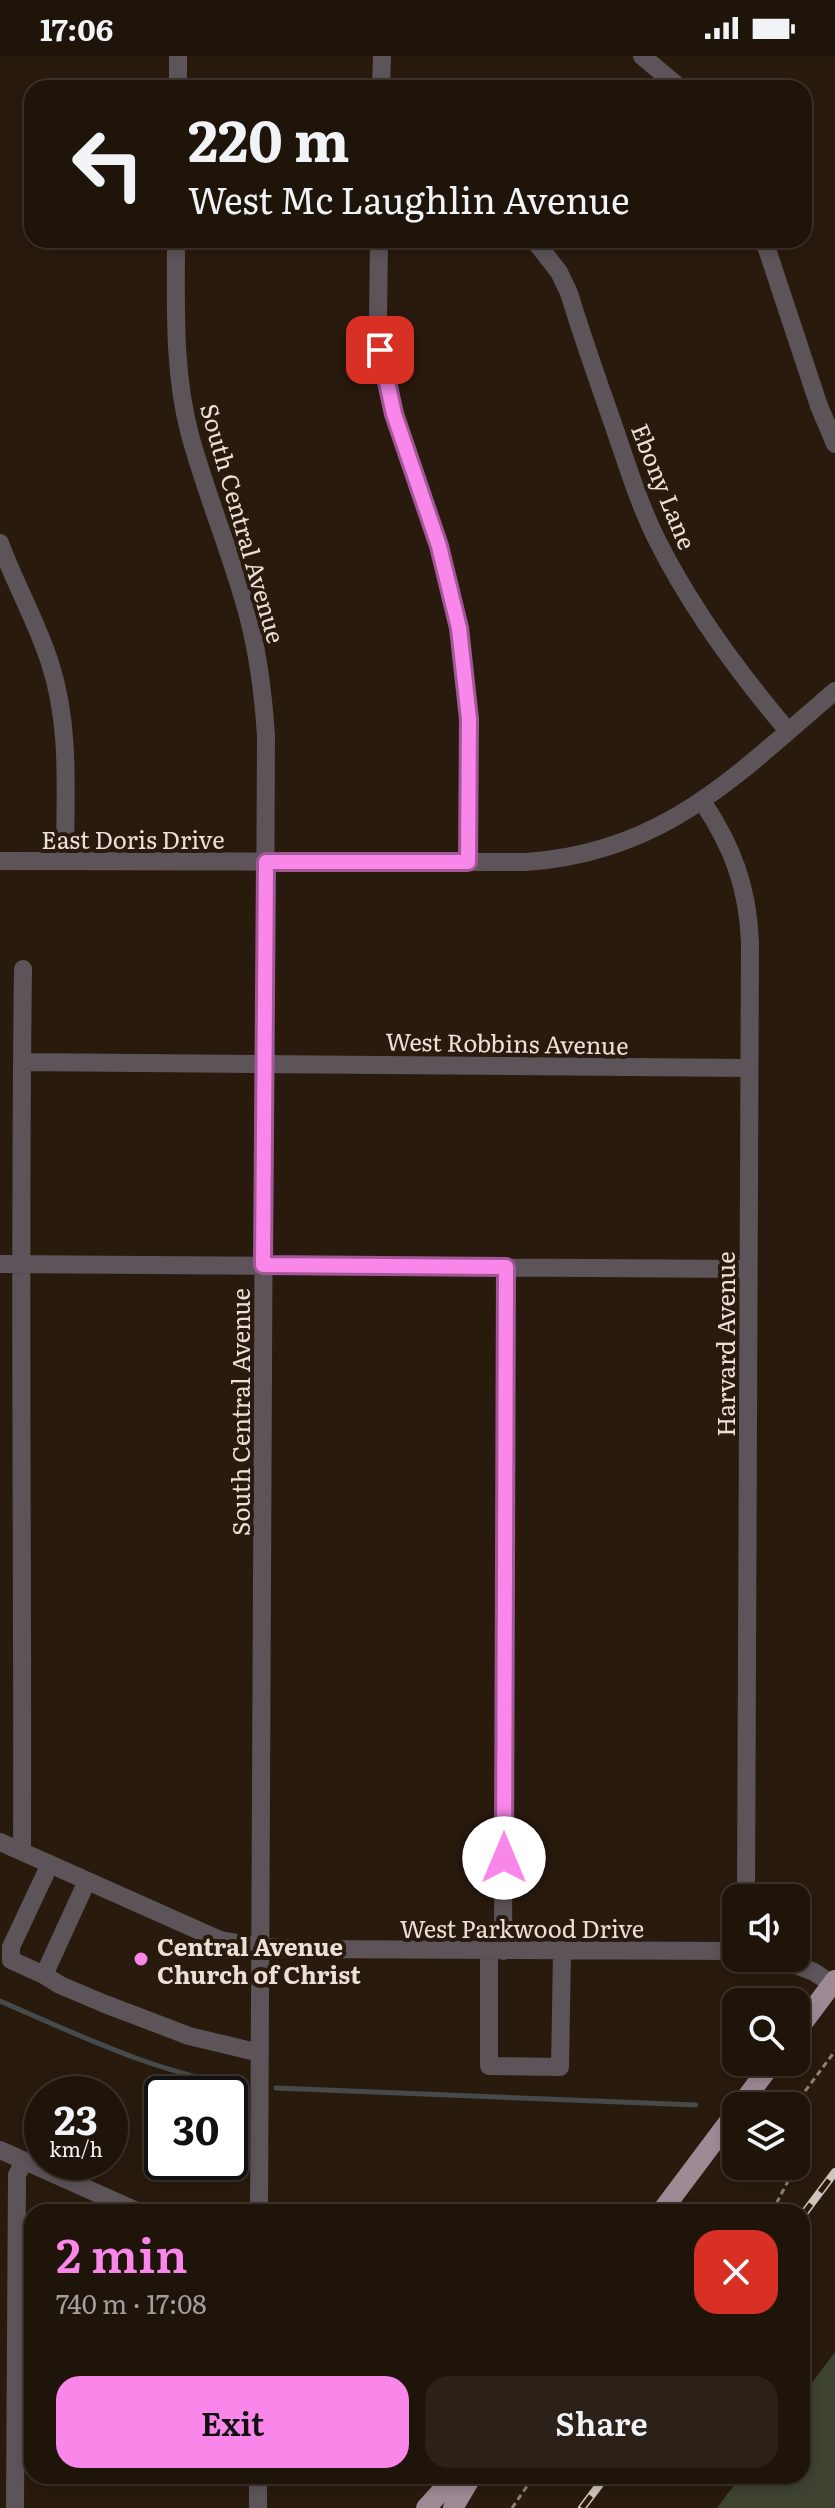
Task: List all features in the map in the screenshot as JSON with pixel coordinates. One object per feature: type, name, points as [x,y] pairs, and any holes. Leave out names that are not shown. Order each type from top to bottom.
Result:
[{"type":"main road","points":[[810,2014],[834,1982]]},
{"type":"main road","points":[[667,2204],[722,2131]]},
{"type":"main road","points":[[426,2508],[448,2484]]},
{"type":"main road","points":[[453,2508],[467,2484]]},
{"type":"street","points":[[178,56],[178,80]]},
{"type":"street","points":[[381,80],[382,56]]},
{"type":"street","points":[[642,56],[670,80]]},
{"type":"street","name":"South Central Avenue","points":[[176,248],[178,362],[190,434],[243,597],[260,672],[266,736],[259,2204]]},
{"type":"street","points":[[379,248],[378,318],[383,369],[394,414],[439,546],[459,628],[469,719],[468,862]]},
{"type":"street","name":"Ebony Lane","points":[[540,248],[559,272],[569,293],[640,503],[658,542],[716,639],[788,731]]},
{"type":"street","points":[[767,248],[819,406],[835,444]]},
{"type":"street","points":[[0,543],[44,644],[58,693],[65,750],[65,861]]},
{"type":"street","name":"East Doris Drive","points":[[0,861],[546,861],[594,852],[650,832],[702,801],[835,691]]},
{"type":"street","name":"Harvard Avenue","points":[[702,801],[722,831],[735,860],[744,890],[750,943],[746,1884]]},
{"type":"street","points":[[22,1851],[23,969]]},
{"type":"street","name":"West Robbins Avenue","points":[[22,1062],[749,1068]]},
{"type":"street","points":[[0,1264],[747,1269]]},
{"type":"street","points":[[506,1267],[496,1951],[489,2066],[560,2067],[562,1951]]},
{"type":"street","name":"West Parkwood Drive","points":[[0,1842],[220,1940],[261,1947],[722,1951]]},
{"type":"street","points":[[50,1864],[11,1947],[11,1960],[60,1985],[189,2036],[260,2053]]},
{"type":"street","points":[[44,1975],[87,1881]]},
{"type":"street","points":[[810,1970],[834,1982]]},
{"type":"street","points":[[0,2150],[24,2161],[17,2175],[15,2508]]},
{"type":"street","points":[[67,2180],[121,2204]]},
{"type":"street","points":[[258,2484],[258,2508]]},
{"type":"path","points":[[776,2204],[801,2156],[797,2123],[800,2098],[835,2051]]},
{"type":"path","points":[[512,2508],[528,2484]]},
{"type":"green space","points":[[835,2352],[835,2508],[717,2508],[735,2484],[810,2484],[810,2385]]},
{"type":"waterway","points":[[0,2001],[152,2064],[195,2076]]},
{"type":"waterway","points":[[276,2088],[696,2105]]},
{"type":"railway","points":[[810,2205],[835,2172]]},
{"type":"railway","points":[[582,2508],[600,2484]]},
{"type":"place","name":"Central Avenue Church of Christ","points":[[141,1959]]},
{"type":"route","points":[[380,350],[394,414],[439,546],[459,628],[469,719],[468,862],[266,862],[263,1265],[506,1267],[504,1858]]}]
